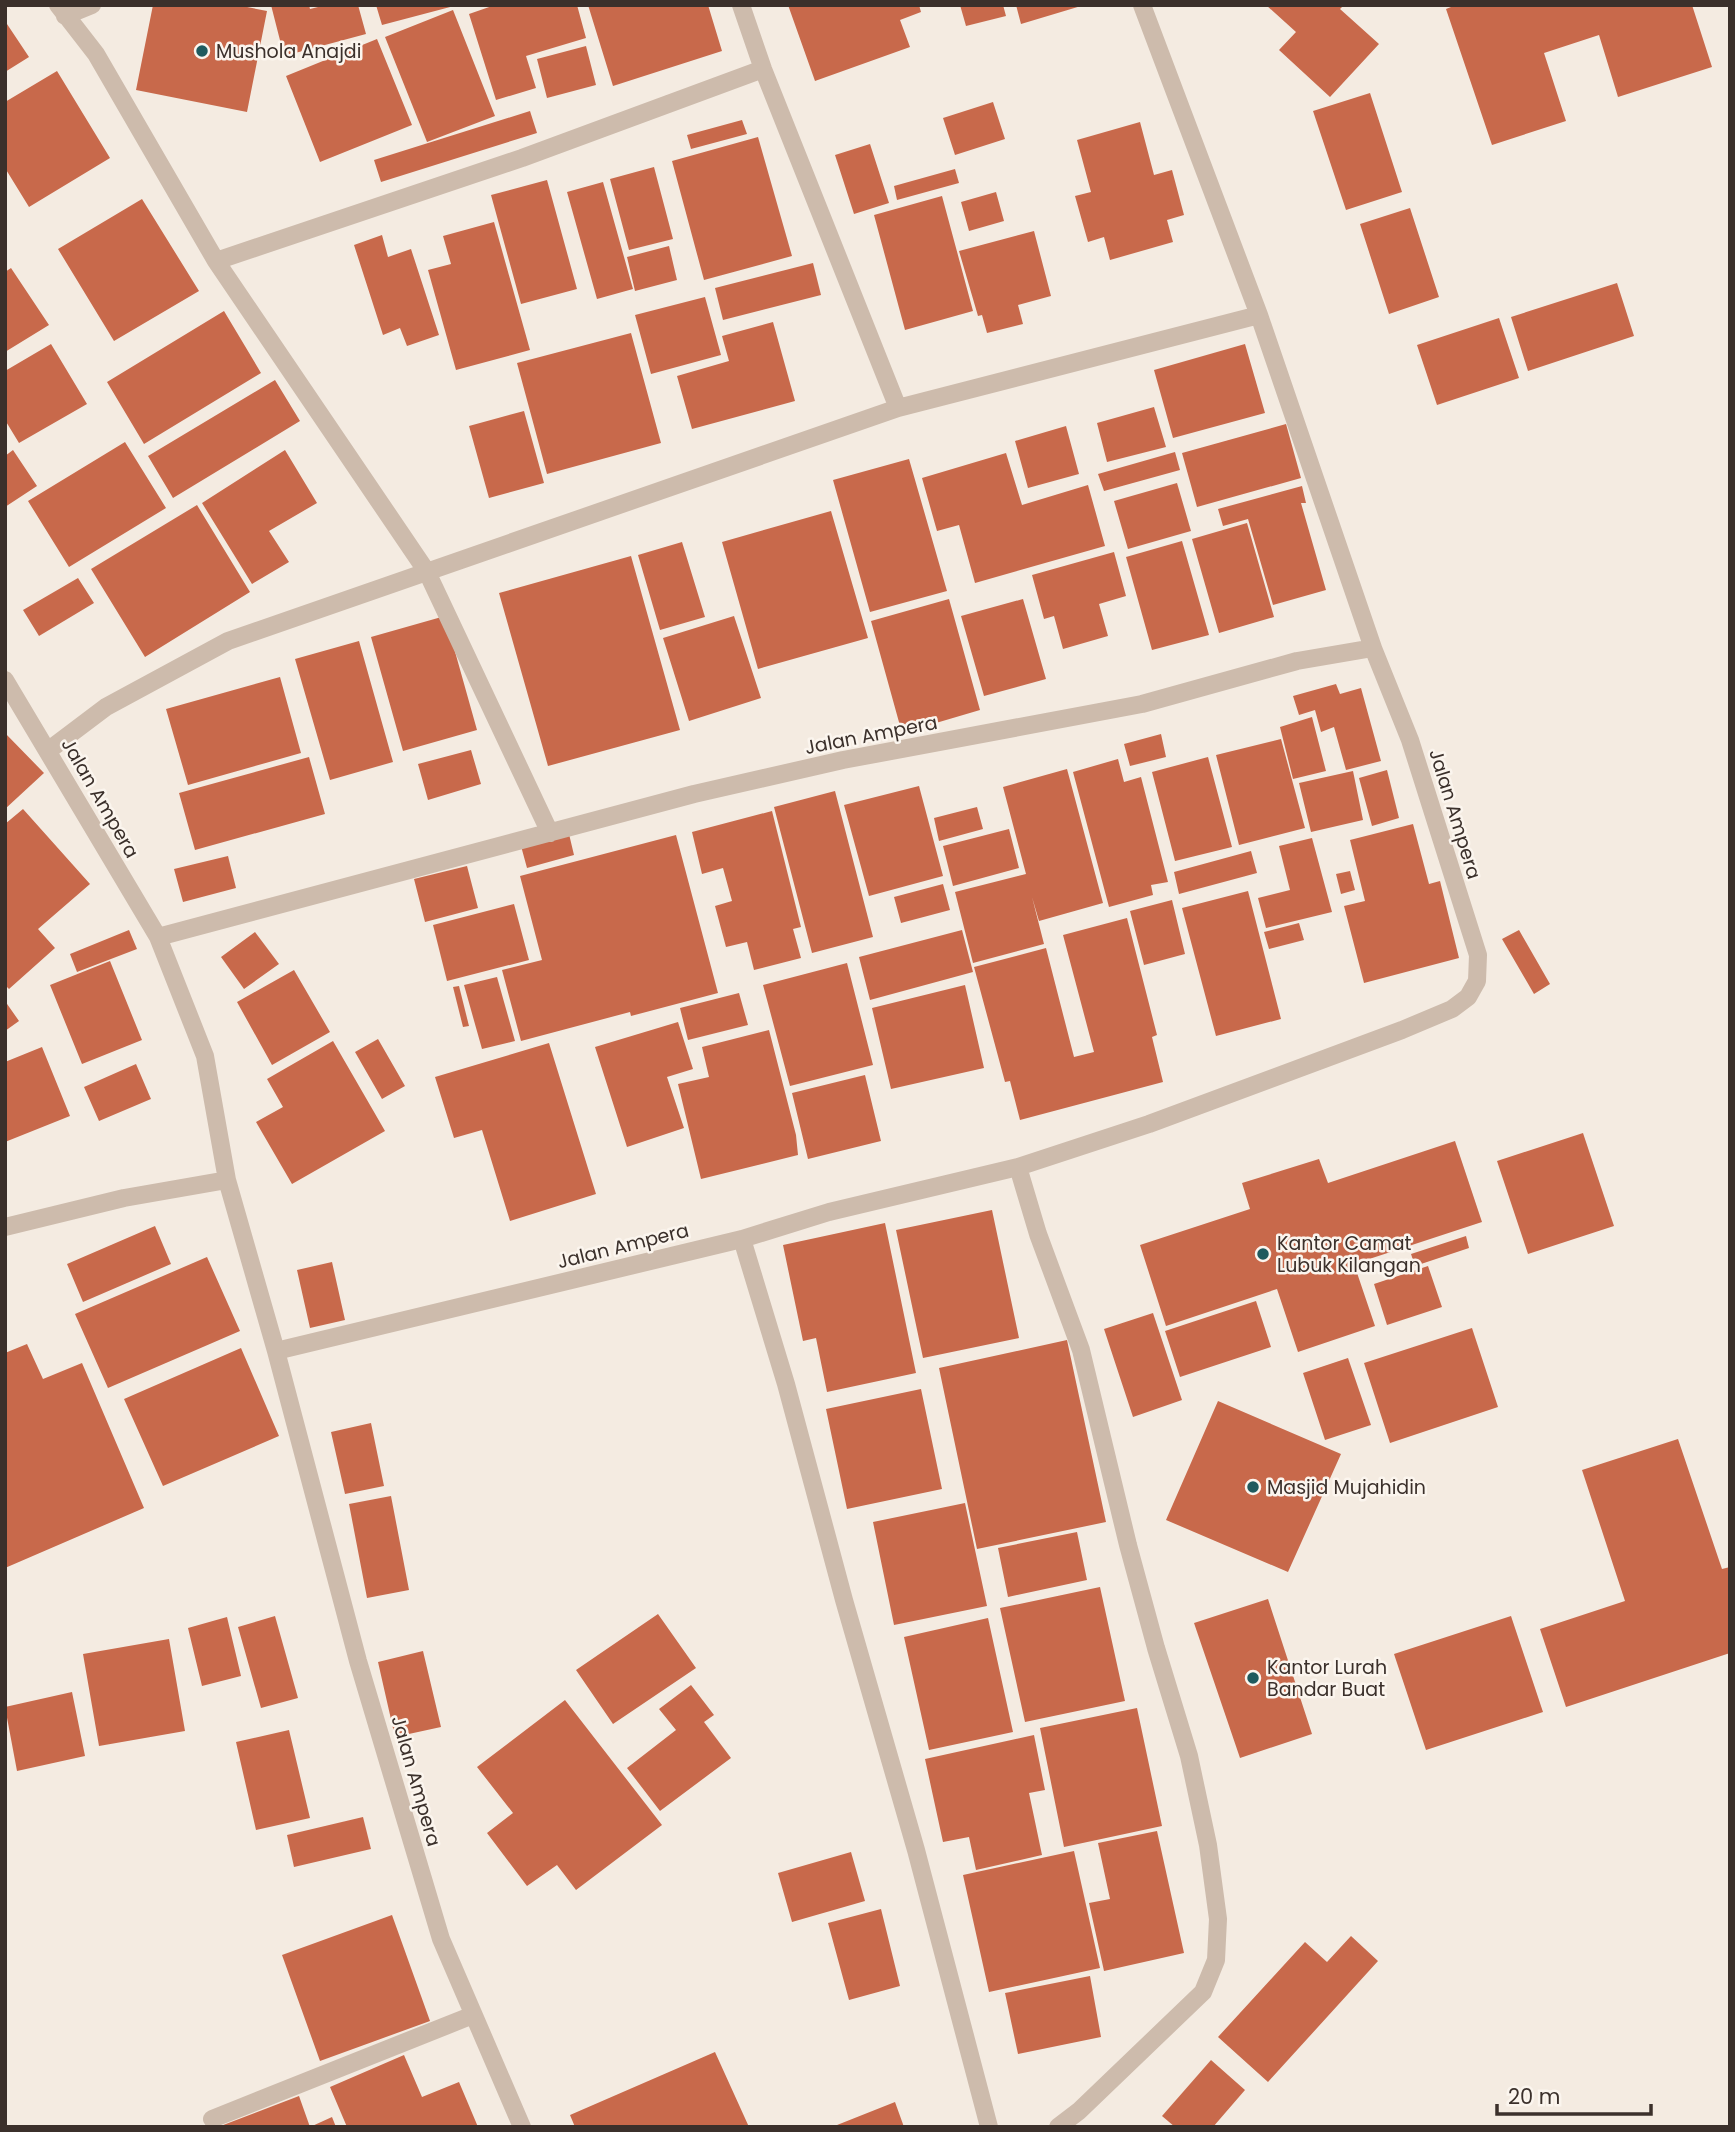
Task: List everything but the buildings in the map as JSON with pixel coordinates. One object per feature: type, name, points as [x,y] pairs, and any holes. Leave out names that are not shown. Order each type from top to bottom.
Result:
[{"type":"street","points":[[92,5],[62,11],[96,54],[215,261],[427,572],[550,833]]},
{"type":"street","points":[[741,5],[763,69],[898,408]]},
{"type":"street","points":[[1142,5],[1259,315],[1373,648]]},
{"type":"street","points":[[215,261],[522,158],[763,69]]},
{"type":"street","points":[[49,750],[106,707],[228,640],[898,408],[1259,315]]},
{"type":"street","name":"Jalan Ampera","points":[[158,936],[694,794],[843,760],[1142,704],[1297,661],[1373,648],[1410,740],[1478,955],[1477,981],[1468,997],[1452,1009],[1149,1124],[1018,1167],[829,1212],[742,1238],[276,1351]]},
{"type":"street","name":"Jalan Ampera","points":[[5,680],[158,936],[205,1056],[227,1180],[276,1351],[358,1661],[441,1939],[522,2127]]},
{"type":"street","points":[[1018,1167],[1038,1234],[1081,1350],[1128,1545],[1189,1756],[1208,1845],[1218,1919],[1216,1960],[1203,1992],[1079,2111],[1058,2127]]},
{"type":"street","points":[[5,1227],[124,1198],[227,1180]]},
{"type":"street","points":[[742,1238],[786,1384],[844,1600],[916,1850],[989,2127]]},
{"type":"street","points":[[212,2119],[473,2015]]},
{"type":"place","name":"Mushola Anajdi","points":[[202,51]]},
{"type":"place","name":"Kantor Camat Lubuk Kilangan","points":[[1263,1254]]},
{"type":"place","name":"Masjid Mujahidin","points":[[1253,1487]]},
{"type":"place","name":"Kantor Lurah Bandar Buat","points":[[1253,1678]]}]
